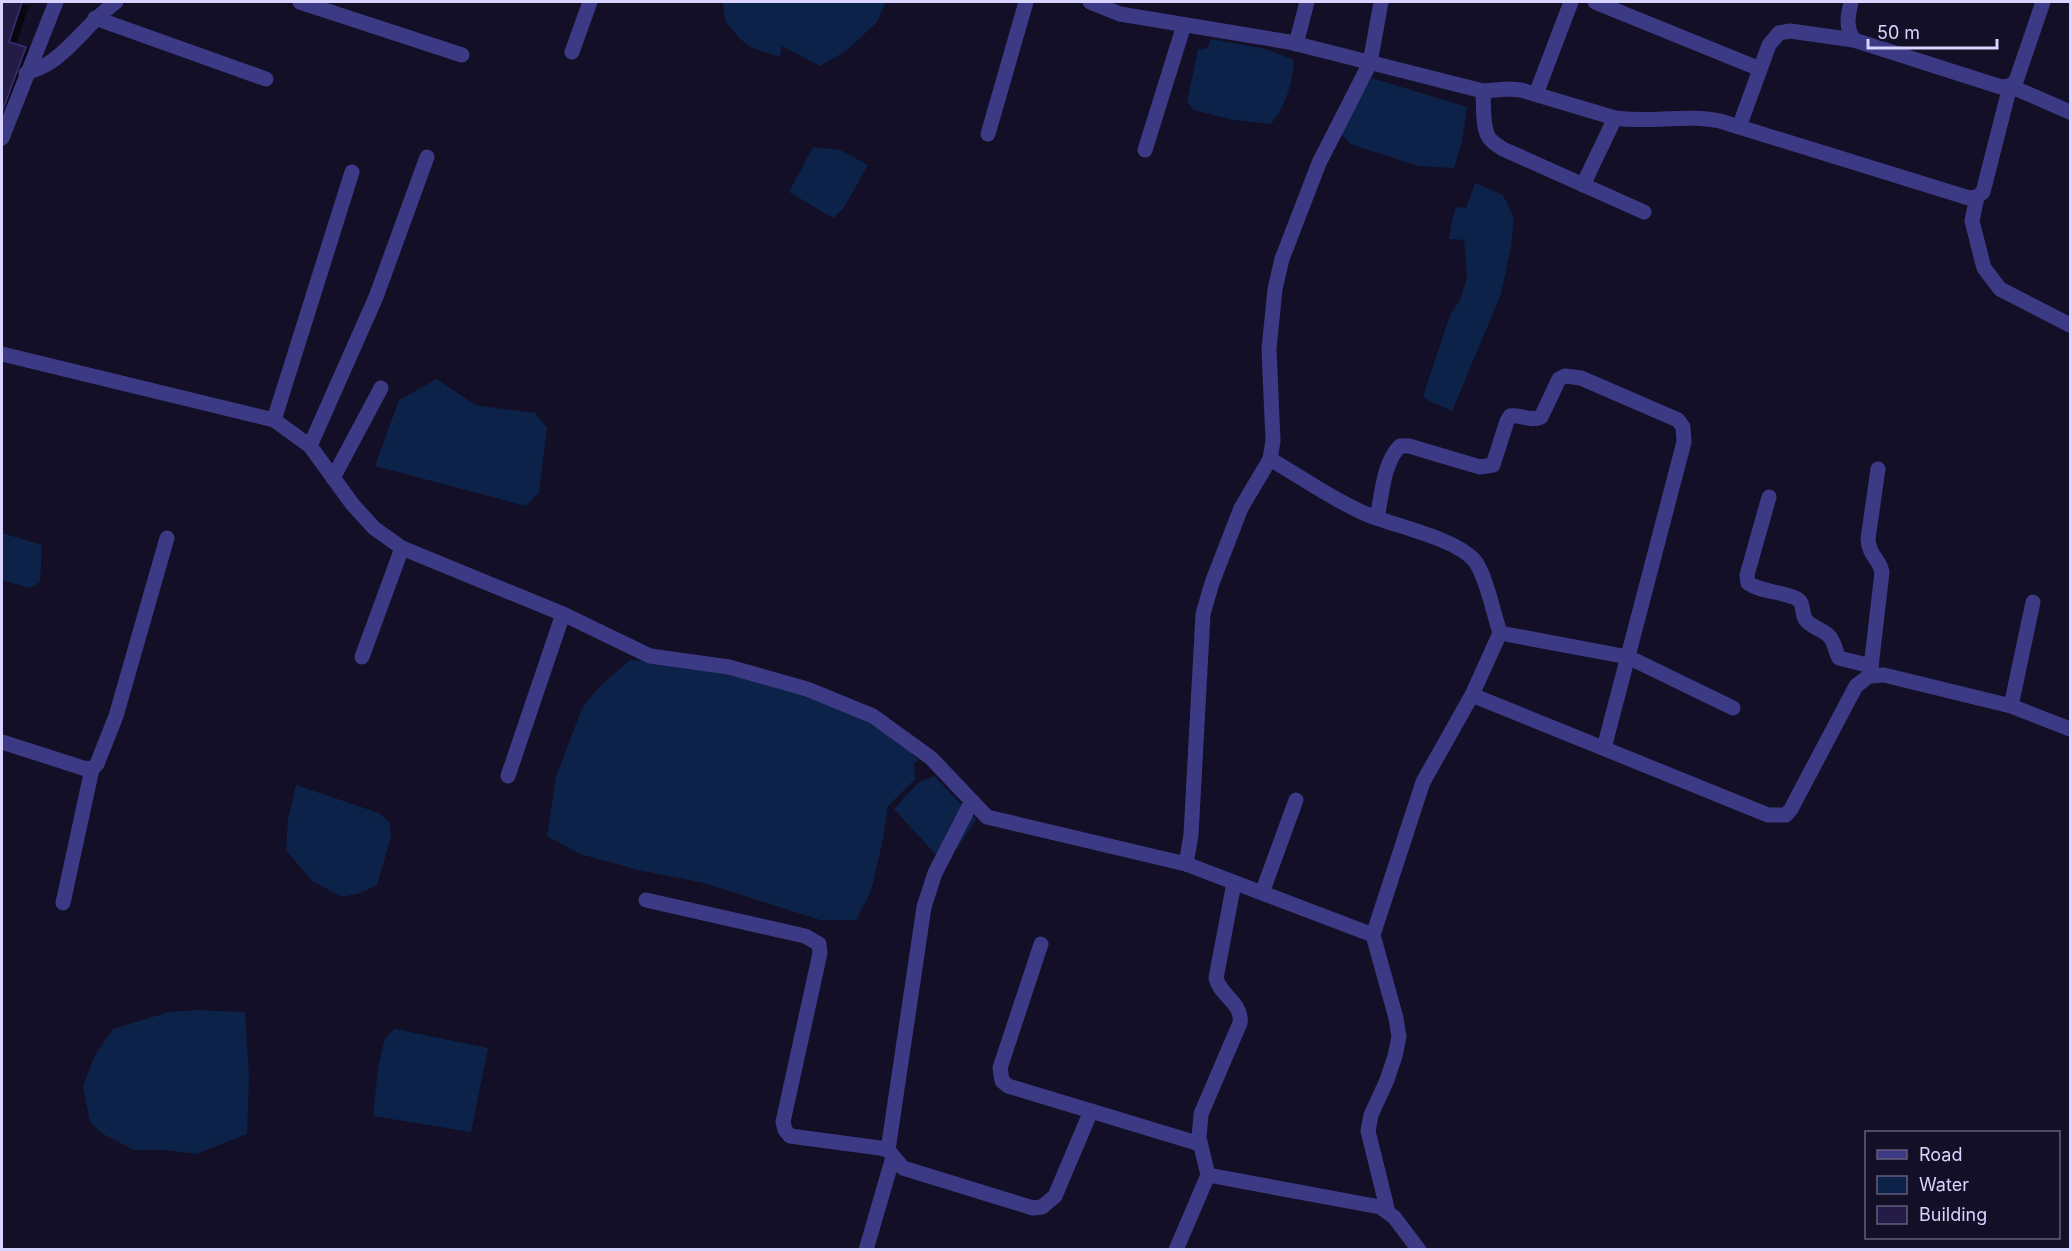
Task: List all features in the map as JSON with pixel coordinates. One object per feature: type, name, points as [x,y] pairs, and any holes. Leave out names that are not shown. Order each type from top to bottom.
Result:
[{"type":"street","points":[[2,138],[56,2]]},
{"type":"street","points":[[26,73],[53,60],[95,18],[116,2]]},
{"type":"street","points":[[300,2],[462,55]]},
{"type":"street","points":[[572,52],[590,2]]},
{"type":"street","points":[[988,134],[1026,2]]},
{"type":"street","points":[[1090,2],[1120,14],[1296,44],[1484,91],[1508,88],[1536,94],[1615,118],[1635,120],[1701,117],[1969,198],[1977,197],[1983,192],[2010,86],[2016,81],[2043,2]]},
{"type":"street","points":[[1296,44],[1307,2]]},
{"type":"street","points":[[1186,864],[1191,835],[1203,614],[1212,583],[1241,508],[1270,459],[1273,441],[1269,349],[1275,290],[1282,260],[1319,163],[1370,63],[1381,2]]},
{"type":"street","points":[[1536,94],[1571,2]]},
{"type":"street","points":[[1595,2],[1760,69]]},
{"type":"street","points":[[1851,2],[1847,24],[1854,40]]},
{"type":"street","points":[[95,18],[266,79]]},
{"type":"street","points":[[1145,150],[1184,25]]},
{"type":"street","points":[[1739,127],[1769,45],[1779,33],[1790,31],[1854,40],[2001,87],[2010,86],[2070,112]]},
{"type":"street","points":[[1484,91],[1488,137],[1503,149],[1644,212]]},
{"type":"street","points":[[1583,185],[1615,118]]},
{"type":"street","points":[[310,446],[376,297],[427,158]]},
{"type":"street","points":[[274,420],[352,172]]},
{"type":"street","points":[[1977,197],[1972,221],[1984,268],[2000,289],[2070,325]]},
{"type":"street","points":[[2,354],[274,420],[310,446],[352,505],[374,528],[402,548],[563,614],[650,656],[729,667],[807,689],[873,716],[931,758],[987,817],[1186,864],[1373,935]]},
{"type":"street","points":[[1377,518],[1389,462],[1393,452],[1400,446],[1409,446],[1480,466],[1493,465],[1510,416],[1518,414],[1534,420],[1541,417],[1560,379],[1565,376],[1581,378],[1678,420],[1683,426],[1684,442],[1604,748]]},
{"type":"street","points":[[333,478],[381,388]]},
{"type":"street","points":[[1270,459],[1355,508],[1451,544],[1466,552],[1476,561],[1482,573],[1500,633],[1472,695],[1423,782],[1373,935],[1399,1037],[1387,1080],[1371,1115],[1368,1131],[1388,1212]]},
{"type":"street","points":[[1472,695],[1768,815],[1786,815],[1856,686],[1870,671],[1882,572],[1880,564],[1868,549],[1878,469]]},
{"type":"street","points":[[1769,496],[1747,575],[1748,584],[1754,588],[1801,601],[1804,616],[1829,636],[1839,658],[1884,675],[2011,706],[2070,729]]},
{"type":"street","points":[[63,903],[92,769],[97,764],[116,716],[167,538]]},
{"type":"street","points":[[362,657],[402,548]]},
{"type":"street","points":[[2011,706],[2033,602]]},
{"type":"street","points":[[508,776],[563,614]]},
{"type":"street","points":[[1500,633],[1629,657],[1733,708]]},
{"type":"street","points":[[2,742],[92,769]]},
{"type":"street","points":[[1262,893],[1296,800]]},
{"type":"street","points":[[866,1250],[891,1154],[924,908],[935,873],[972,801]]},
{"type":"street","points":[[1176,1250],[1208,1175],[1200,1144],[1198,1125],[1201,1114],[1242,1015],[1218,985],[1216,978],[1234,883]]},
{"type":"street","points":[[646,900],[805,936],[819,944],[820,953],[783,1122],[790,1136],[880,1148],[891,1154],[903,1168],[1033,1208],[1042,1207],[1055,1196],[1091,1111]]},
{"type":"street","points":[[1041,944],[1000,1075],[1002,1081],[1008,1086],[1200,1144]]},
{"type":"street","points":[[1208,1175],[1380,1207],[1388,1212],[1419,1250]]},
{"type":"water","points":[[723,2],[886,2],[877,22],[846,51],[820,66],[782,46],[780,57],[750,47],[725,21]]},
{"type":"water","points":[[1210,39],[1266,49],[1294,60],[1288,94],[1271,124],[1234,120],[1194,110],[1187,102],[1198,50],[1208,48]]},
{"type":"water","points":[[1372,78],[1467,107],[1462,142],[1454,168],[1418,166],[1350,144],[1337,129]]},
{"type":"water","points":[[813,147],[840,150],[868,165],[843,209],[833,218],[789,192]]},
{"type":"water","points":[[1475,183],[1503,195],[1514,218],[1511,247],[1501,294],[1452,411],[1423,396],[1450,315],[1460,300],[1467,278],[1464,240],[1449,239],[1456,207],[1466,208]]},
{"type":"water","points":[[437,379],[475,405],[535,413],[547,428],[539,492],[526,506],[375,466],[399,400]]},
{"type":"water","points":[[2,533],[42,545],[40,582],[30,588],[2,580]]},
{"type":"water","points":[[630,660],[699,663],[873,716],[918,760],[914,764],[915,779],[888,806],[871,891],[856,920],[820,920],[704,883],[638,870],[580,854],[547,836],[556,777],[582,708],[600,686]]},
{"type":"water","points":[[934,776],[976,819],[957,849],[938,857],[894,809],[918,783]]},
{"type":"water","points":[[296,785],[379,813],[390,823],[391,837],[377,885],[361,893],[342,897],[312,881],[286,850],[288,820]]},
{"type":"water","points":[[198,1010],[245,1012],[249,1076],[247,1134],[196,1154],[164,1150],[134,1150],[103,1134],[90,1122],[83,1086],[95,1055],[113,1029],[169,1012]]},
{"type":"water","points":[[395,1029],[488,1048],[471,1132],[373,1116],[378,1068],[385,1038]]},
{"type":"building","points":[[2,2],[22,2],[9,42],[26,47],[2,112]]}]
